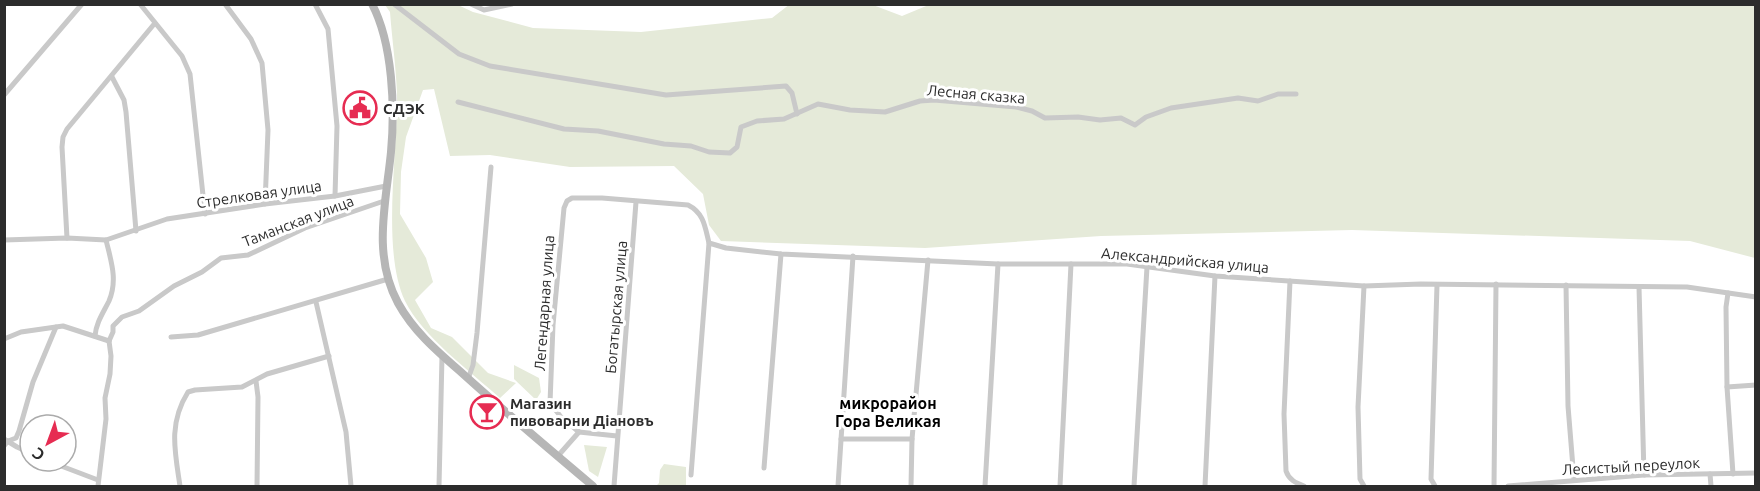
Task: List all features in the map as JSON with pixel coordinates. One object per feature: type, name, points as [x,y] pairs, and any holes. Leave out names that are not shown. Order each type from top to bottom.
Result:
[{"type":"main road","points":[[372,4],[379,18],[390,73],[391,150],[384,201],[383,252],[388,279],[398,302],[414,328],[442,356],[593,486]]},
{"type":"street","points":[[4,95],[82,4]]},
{"type":"street","points":[[140,4],[182,56],[190,74],[205,214]]},
{"type":"street","points":[[225,4],[251,39],[262,63],[268,130],[265,204]]},
{"type":"street","points":[[315,4],[328,29],[337,126],[335,196]]},
{"type":"street","points":[[394,4],[459,54],[490,66],[666,95],[786,86],[792,93],[797,114]]},
{"type":"street","points":[[471,4],[484,10],[511,5]]},
{"type":"street","points":[[67,238],[63,137],[67,129],[155,23]]},
{"type":"street","points":[[112,77],[124,100],[126,112],[136,231]]},
{"type":"street","name":"Лесная сказка","points":[[458,102],[564,129],[598,131],[664,144],[691,146],[709,152],[730,153],[737,147],[741,127],[757,121],[784,119],[818,104],[850,110],[885,112],[920,101],[934,100],[1016,107],[1032,111],[1045,118],[1078,117],[1100,120],[1121,118],[1135,125],[1146,117],[1171,108],[1238,98],[1258,101],[1278,94],[1296,94]]},
{"type":"street","points":[[468,379],[473,365],[491,167]]},
{"type":"street","name":"Стрелковая улица","points":[[4,240],[67,238],[106,240],[167,219],[335,196],[386,186]]},
{"type":"street","name":"Легендарная улица","points":[[579,432],[561,417],[550,403],[553,325],[564,208],[567,201],[572,198],[602,198],[636,202]]},
{"type":"street","name":"Таманская улица","points":[[109,341],[113,326],[122,317],[139,311],[174,286],[202,272],[221,258],[248,255],[305,228],[384,201]]},
{"type":"street","points":[[636,202],[688,205],[696,209],[702,217],[709,243],[691,475]]},
{"type":"street","name":"Богатырская улица","points":[[614,486],[636,202]]},
{"type":"street","points":[[95,336],[100,317],[110,299],[115,279],[106,240]]},
{"type":"street","name":"Александрийская улица","points":[[709,243],[726,249],[781,254],[998,264],[1127,264],[1215,276],[1364,286],[1421,284],[1687,287],[1755,297]]},
{"type":"street","points":[[764,468],[781,254]]},
{"type":"street","points":[[838,486],[854,256]]},
{"type":"street","points":[[911,486],[912,439],[928,260]]},
{"type":"street","points":[[985,486],[998,264]]},
{"type":"street","points":[[1060,486],[1071,264]]},
{"type":"street","points":[[1134,486],[1147,267]]},
{"type":"street","points":[[1205,486],[1215,276]]},
{"type":"street","points":[[171,337],[198,335],[388,279]]},
{"type":"street","points":[[1290,281],[1284,414],[1286,471],[1288,477],[1304,486]]},
{"type":"street","points":[[1434,486],[1431,469],[1437,285]]},
{"type":"street","points":[[1494,486],[1496,285]]},
{"type":"street","points":[[1566,285],[1568,406],[1574,480]]},
{"type":"street","points":[[1364,286],[1358,407],[1360,479],[1364,486]]},
{"type":"street","points":[[1639,287],[1644,475]]},
{"type":"street","points":[[1728,293],[1726,307],[1727,387],[1733,474]]},
{"type":"street","points":[[316,302],[346,432],[351,486]]},
{"type":"street","points":[[4,339],[21,332],[63,326],[109,341],[110,374],[105,398],[106,419],[98,483],[75,473]]},
{"type":"street","points":[[6,442],[16,438],[33,382],[56,327]]},
{"type":"street","points":[[180,486],[173,437],[180,408],[188,392],[242,387],[267,374],[329,356]]},
{"type":"street","points":[[439,486],[442,356]]},
{"type":"street","points":[[256,381],[258,397],[257,486]]},
{"type":"street","points":[[1727,387],[1755,386]]},
{"type":"street","points":[[557,457],[579,432],[617,436]]},
{"type":"street","points":[[841,439],[912,439]]},
{"type":"street","name":"Лесистый переулок","points":[[1508,486],[1644,475],[1755,473]]},
{"type":"street","points":[[1710,474],[1711,486]]},
{"type":"green space","points":[[790,4],[873,5],[902,16],[931,4],[1755,5],[1755,258],[1690,241],[1352,230],[1101,236],[925,248],[721,241],[709,225],[703,194],[674,166],[570,167],[490,155],[450,156],[434,89],[423,90],[406,137],[401,172],[400,214],[426,258],[433,282],[415,300],[431,328],[452,337],[488,373],[516,383],[500,398],[448,353],[423,327],[405,301],[398,280],[392,228],[397,94],[390,12],[385,5],[458,5],[473,12],[533,28],[641,32],[772,18]]},
{"type":"green space","points":[[514,365],[539,378],[541,392],[536,400],[514,379]]},
{"type":"green space","points":[[584,445],[607,447],[598,477],[589,471]]},
{"type":"green space","points":[[664,464],[686,467],[686,486],[656,486]]},
{"type":"place","name":"СДЭК","points":[[360,108]]},
{"type":"place","name":"Магазин пивоварни Дiановъ","points":[[487,412]]},
{"type":"district","name":"микрорайон Гора Великая","points":[[888,412]]}]
